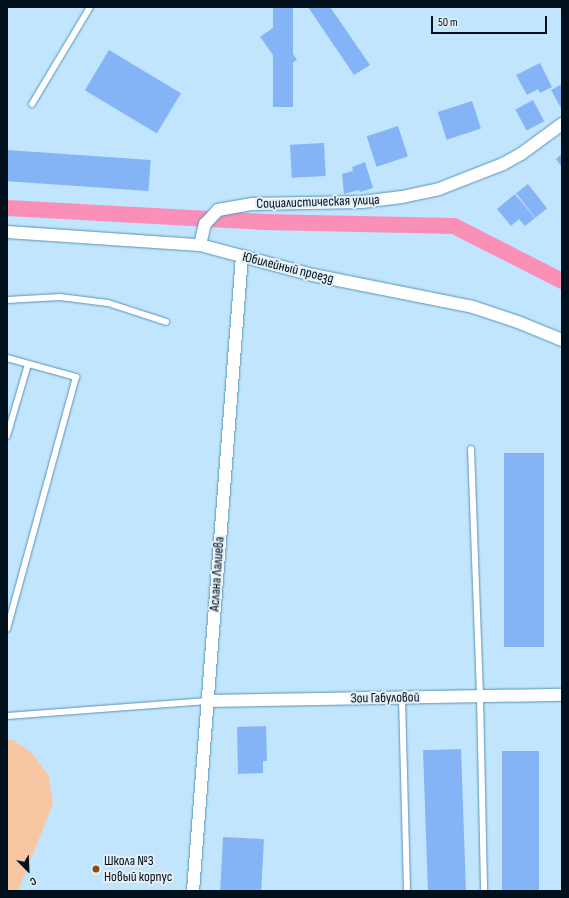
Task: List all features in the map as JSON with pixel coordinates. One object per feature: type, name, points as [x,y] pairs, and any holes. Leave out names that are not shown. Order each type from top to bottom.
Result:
[{"type":"street","name":"Социалистическая улица","points":[[200,245],[206,224],[218,210],[252,204],[362,202],[402,197],[439,189],[503,164],[521,154],[562,124]]},
{"type":"street","name":"Юбилейный проезд","points":[[7,232],[200,245],[313,275],[473,307],[518,322],[562,340]]},
{"type":"street","name":"Аслана Лалиева","points":[[193,891],[242,256]]},
{"type":"street","name":"Зои Габуловой","points":[[207,701],[562,695]]},
{"type":"lane","points":[[32,104],[90,7]]},
{"type":"lane","points":[[7,300],[60,297],[108,303],[166,322]]},
{"type":"lane","points":[[7,358],[76,377],[7,629]]},
{"type":"lane","points":[[7,436],[28,364]]},
{"type":"lane","points":[[471,449],[480,696],[484,891]]},
{"type":"lane","points":[[402,698],[407,891]]},
{"type":"lane","points":[[7,716],[207,701]]},
{"type":"shaded area","points":[[7,740],[13,740],[32,753],[49,776],[53,804],[18,891],[7,891]]},
{"type":"building","points":[[273,7],[293,7],[293,107],[273,107]]},
{"type":"building","points":[[308,7],[330,7],[370,65],[354,75]]},
{"type":"building","points":[[274,27],[297,60],[283,70],[260,37]]},
{"type":"building","points":[[109,50],[181,93],[157,134],[85,90]]},
{"type":"building","points":[[540,63],[552,87],[540,93],[538,89],[527,95],[516,75]]},
{"type":"building","points":[[562,84],[562,110],[551,90]]},
{"type":"building","points":[[533,100],[544,121],[527,131],[515,109]]},
{"type":"building","points":[[472,101],[481,129],[447,140],[438,112]]},
{"type":"building","points":[[398,126],[408,156],[377,167],[367,136]]},
{"type":"building","points":[[324,143],[326,176],[292,178],[290,145]]},
{"type":"building","points":[[7,150],[151,160],[148,191],[7,181]]},
{"type":"building","points":[[562,154],[562,167],[556,159]]},
{"type":"building","points":[[365,162],[373,188],[360,192],[359,190],[344,194],[342,174],[353,171],[352,167]]},
{"type":"building","points":[[528,184],[547,208],[535,218],[516,193]]},
{"type":"building","points":[[515,194],[535,218],[525,226],[519,219],[511,226],[497,209]]},
{"type":"building","points":[[504,453],[544,453],[544,647],[504,647]]},
{"type":"building","points":[[266,726],[267,761],[263,761],[263,773],[238,774],[237,727]]},
{"type":"building","points":[[461,749],[466,891],[428,891],[423,750]]},
{"type":"building","points":[[502,751],[539,751],[539,891],[502,891]]},
{"type":"building","points":[[223,837],[264,839],[261,891],[220,891]]},
{"type":"waterway","points":[[7,208],[265,222],[454,226],[562,281]]},
{"type":"place","name":"Школа №3 Новый корпус","points":[[96,869]]}]
